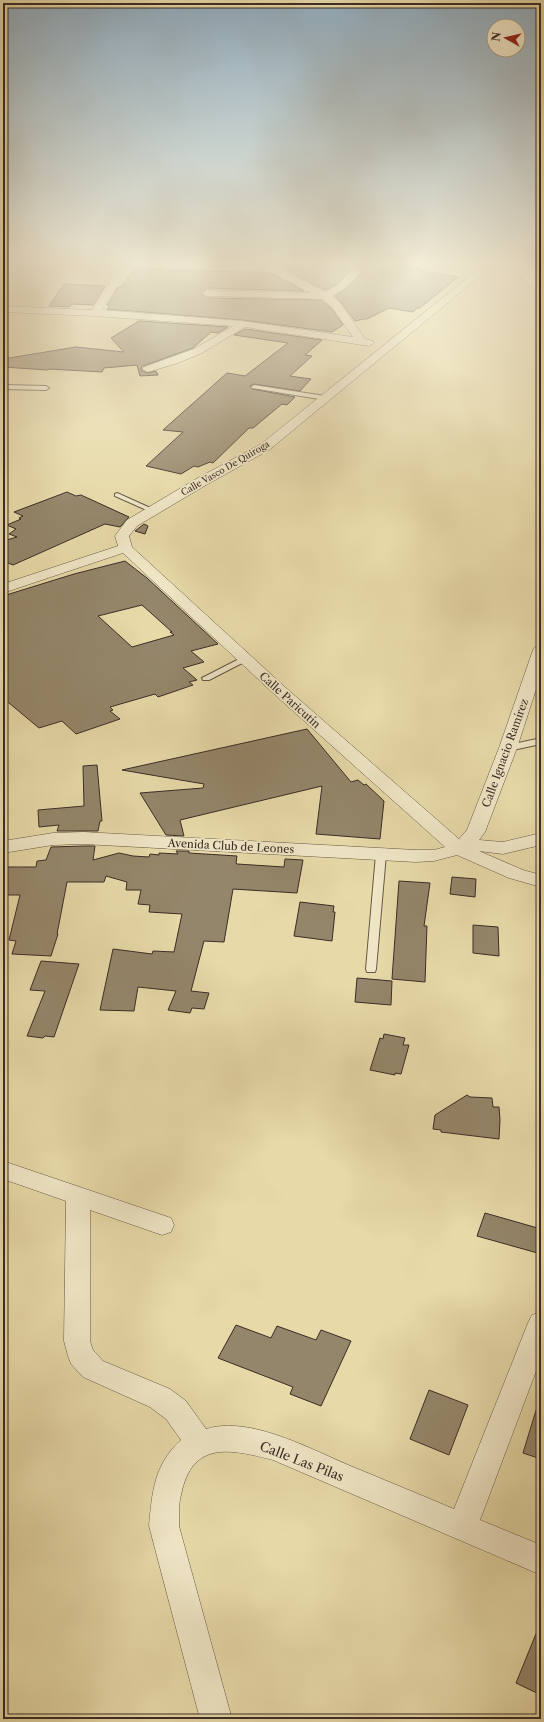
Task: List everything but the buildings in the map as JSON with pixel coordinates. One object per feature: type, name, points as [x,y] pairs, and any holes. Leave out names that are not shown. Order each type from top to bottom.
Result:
[{"type":"street","points":[[148,369],[185,358],[213,343]]},
{"type":"street","points":[[374,343],[388,346]]},
{"type":"street","name":"Calle Vasco De Quiroga","points":[[125,548],[122,536],[132,523],[265,447],[391,343]]},
{"type":"street","points":[[3,589],[125,548]]},
{"type":"street","name":"Calle Paricutín","points":[[125,548],[246,659],[463,846]]},
{"type":"street","name":"Calle Ignacio Ramírez","points":[[463,846],[476,832],[508,748],[540,654]]},
{"type":"street","name":"Avenida Club de Leones","points":[[3,847],[53,839],[83,838],[430,856],[445,854],[463,846]]},
{"type":"street","points":[[463,846],[503,848],[541,839]]},
{"type":"street","points":[[463,846],[516,874],[541,881]]},
{"type":"street","points":[[3,1170],[162,1225]]},
{"type":"street","points":[[78,1196],[78,1341],[81,1356],[92,1369],[160,1398],[176,1410],[198,1443]]},
{"type":"street","points":[[462,1527],[541,1322]]},
{"type":"street","name":"Calle Las Pilas","points":[[216,1719],[164,1526],[166,1496],[174,1473],[183,1456],[198,1443],[218,1439],[240,1439],[276,1448],[541,1560]]},
{"type":"lane","points":[[3,386],[46,388]]},
{"type":"lane","points":[[254,387],[325,398]]},
{"type":"lane","points":[[117,495],[153,511]]},
{"type":"lane","points":[[206,678],[246,659]]},
{"type":"lane","points":[[508,748],[541,741]]},
{"type":"lane","points":[[371,969],[381,854]]}]
